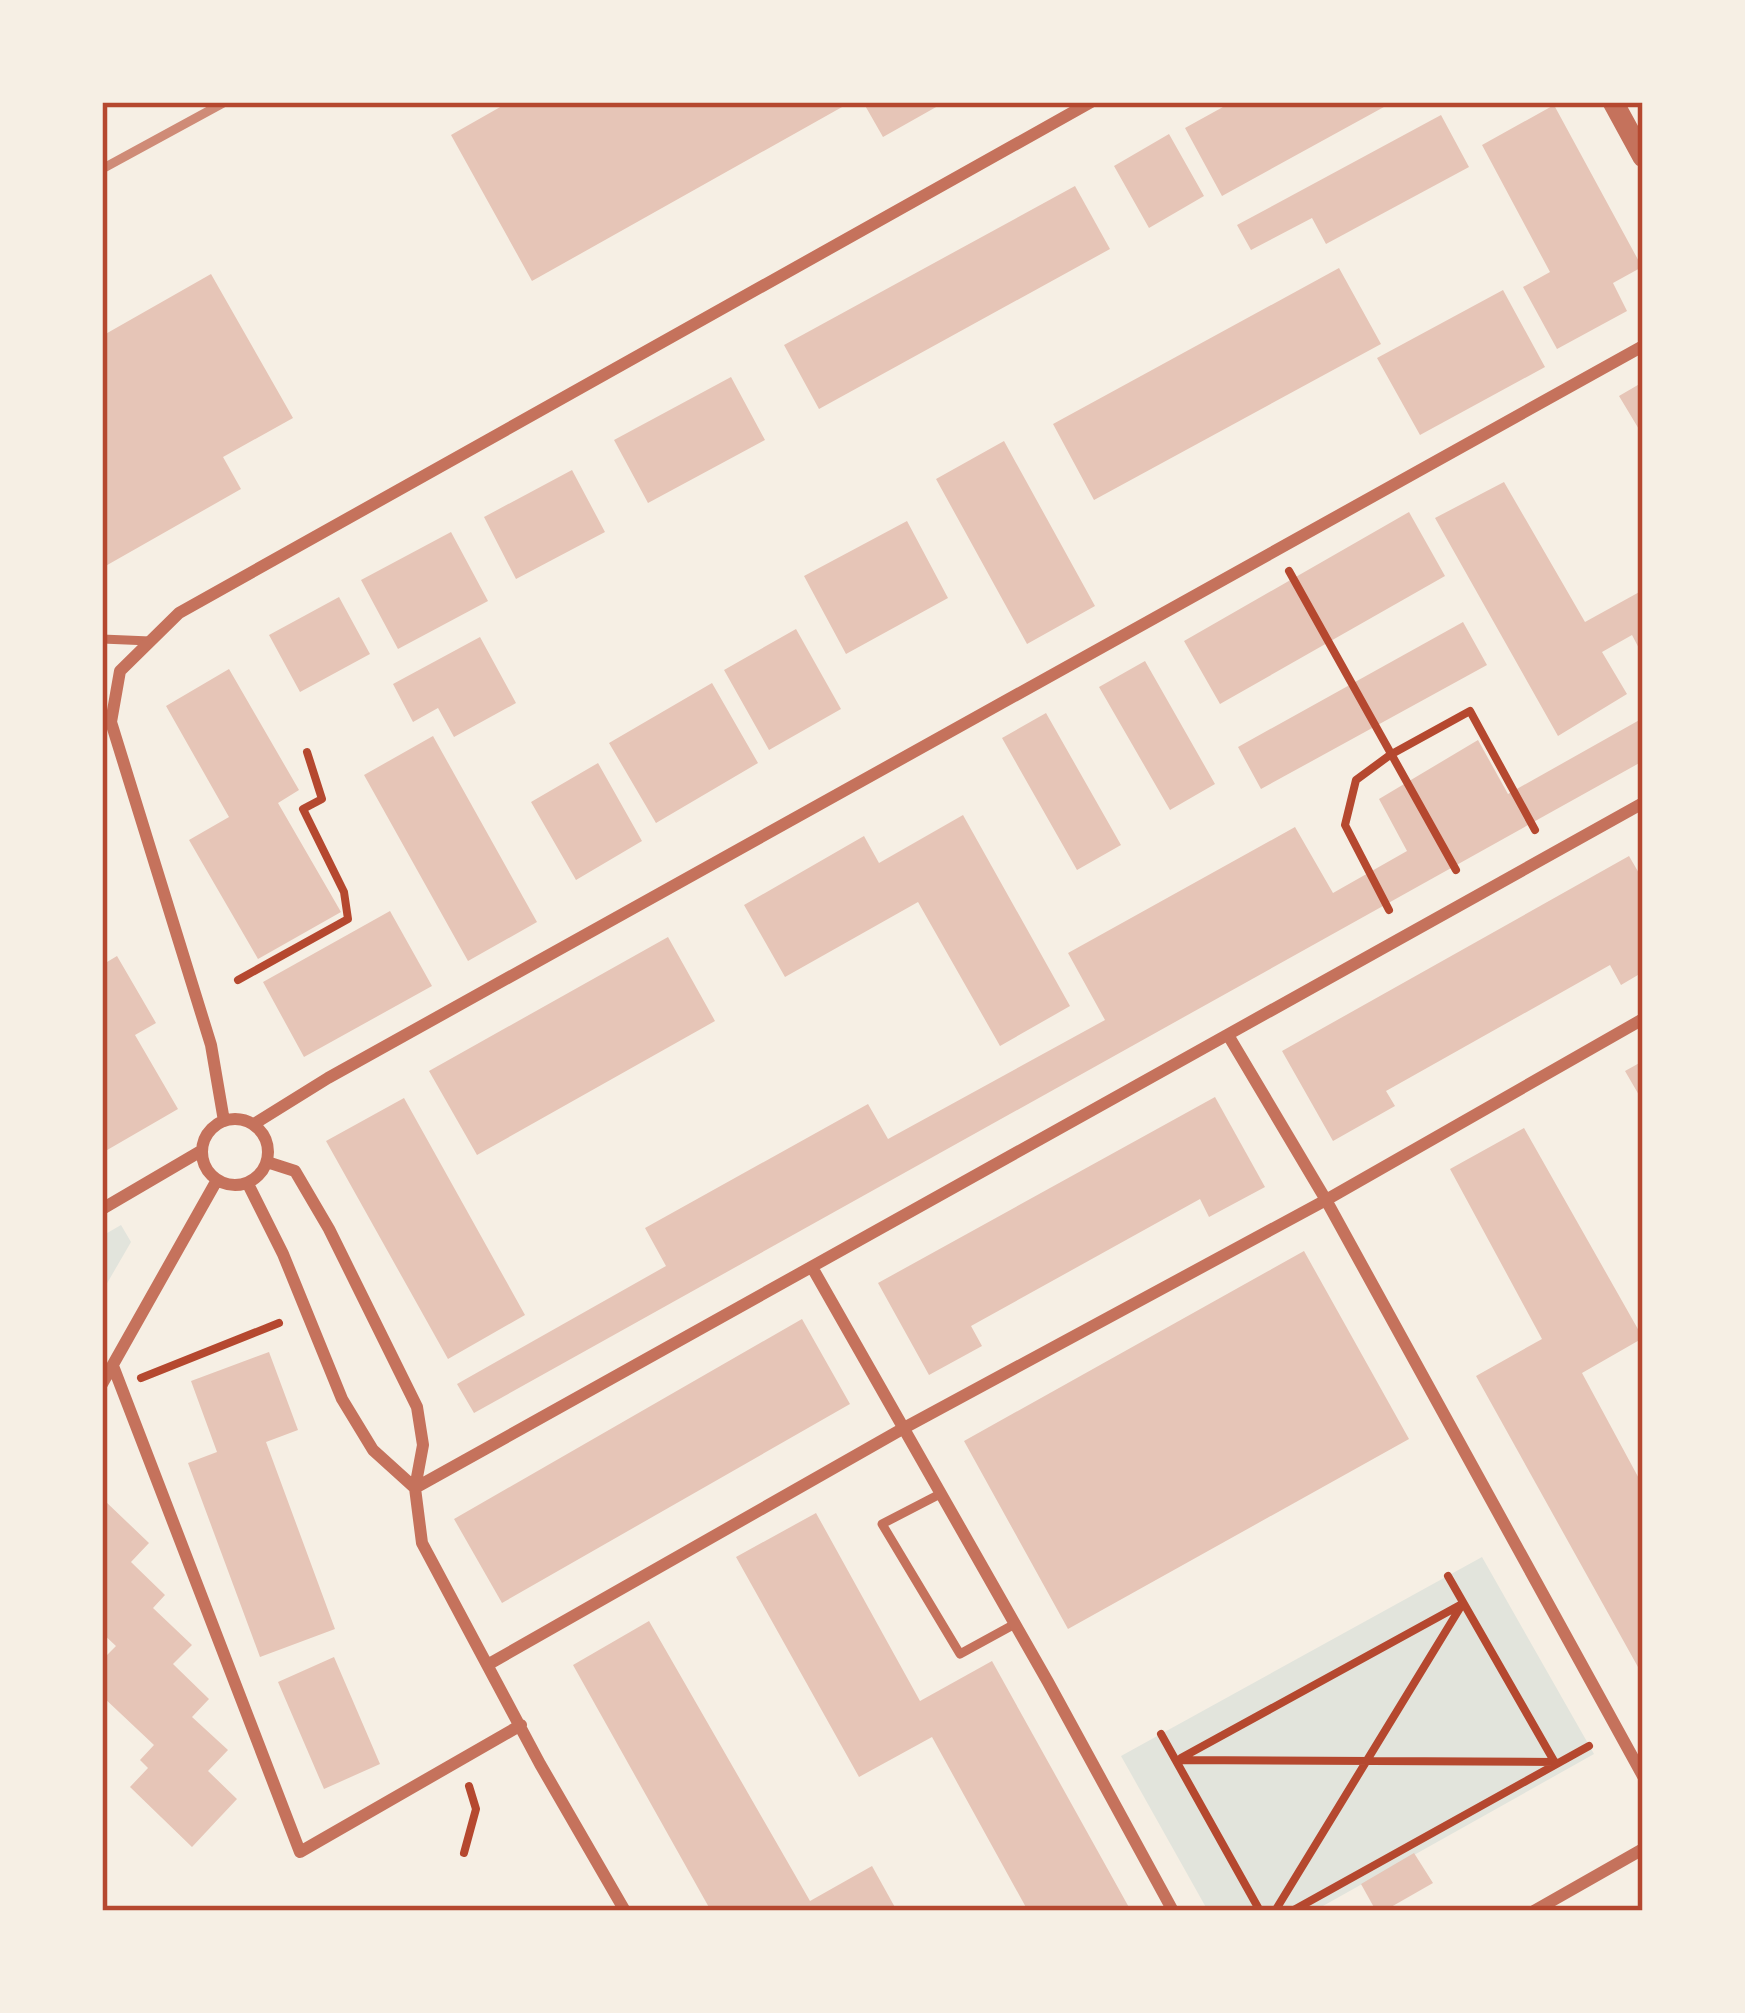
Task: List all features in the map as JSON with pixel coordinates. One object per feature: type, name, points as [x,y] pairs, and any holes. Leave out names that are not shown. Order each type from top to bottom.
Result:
[{"type":"street","points":[[224,1121],[211,1045],[111,722],[120,671],[179,613],[1090,102]]},
{"type":"street","points":[[1613,102],[1643,157]]},
{"type":"street","points":[[254,1124],[328,1078],[1643,346]]},
{"type":"street","points":[[415,1488],[1643,803]]},
{"type":"street","points":[[489,1664],[1643,1019]]},
{"type":"street","points":[[1228,1036],[1326,1200],[1643,1776]]},
{"type":"street","points":[[102,1209],[201,1151],[212,1128],[224,1121],[244,1119],[268,1142],[267,1162],[248,1184],[217,1180],[206,1168],[201,1151]]},
{"type":"street","points":[[267,1162],[295,1171],[418,1407],[423,1445],[415,1488],[422,1544],[625,1911]]},
{"type":"street","points":[[102,1384],[217,1180]]},
{"type":"street","points":[[248,1184],[283,1254],[341,1399],[374,1450],[415,1488]]},
{"type":"street","points":[[813,1269],[1173,1911]]},
{"type":"street","points":[[113,1366],[300,1852],[521,1725]]},
{"type":"street","points":[[1534,1911],[1643,1849]]},
{"type":"lane","points":[[102,639],[150,641]]},
{"type":"lane","points":[[940,1494],[882,1524],[960,1654],[1013,1625]]},
{"type":"path","points":[[1288,570],[1456,870]]},
{"type":"path","points":[[1389,910],[1346,825],[1356,780],[1390,755],[1470,711],[1535,830]]},
{"type":"path","points":[[238,980],[348,919],[344,892],[303,809],[322,799],[307,752]]},
{"type":"path","points":[[140,1378],[279,1323]]},
{"type":"path","points":[[1448,1576],[1555,1762]]},
{"type":"path","points":[[1176,1760],[1463,1603]]},
{"type":"path","points":[[1276,1911],[1463,1603]]},
{"type":"path","points":[[1161,1734],[1259,1911]]},
{"type":"path","points":[[1292,1911],[1589,1746]]},
{"type":"path","points":[[1176,1760],[1555,1762]]},
{"type":"path","points":[[464,1853],[476,1809],[469,1784]]},
{"type":"shaded area","points":[[121,1225],[131,1242],[102,1292],[102,1236]]},
{"type":"shaded area","points":[[1482,1557],[1594,1754],[1314,1911],[1208,1911],[1121,1756]]},
{"type":"building","points":[[509,102],[851,102],[532,281],[451,135]]},
{"type":"building","points":[[863,102],[945,102],[883,137]]},
{"type":"building","points":[[1232,102],[1393,102],[1222,196],[1185,128]]},
{"type":"building","points":[[1554,105],[1642,267],[1613,283],[1627,311],[1557,349],[1523,287],[1550,272],[1482,145]]},
{"type":"building","points":[[1441,115],[1469,167],[1326,244],[1312,218],[1251,250],[1237,225]]},
{"type":"building","points":[[1169,134],[1204,196],[1149,228],[1114,166]]},
{"type":"building","points":[[1075,186],[1110,249],[819,409],[784,345]]},
{"type":"building","points":[[1339,268],[1381,344],[1094,500],[1053,424]]},
{"type":"building","points":[[211,274],[293,418],[223,457],[241,489],[102,568],[102,336]]},
{"type":"building","points":[[1503,290],[1545,367],[1420,435],[1377,358]]},
{"type":"building","points":[[731,377],[765,440],[648,503],[614,440]]},
{"type":"building","points":[[1643,382],[1643,436],[1619,396]]},
{"type":"building","points":[[1004,441],[1095,606],[1027,644],[936,479]]},
{"type":"building","points":[[572,470],[605,532],[516,579],[484,517]]},
{"type":"building","points":[[1504,482],[1585,622],[1643,590],[1643,656],[1632,635],[1602,652],[1627,694],[1558,736],[1435,518]]},
{"type":"building","points":[[1409,512],[1445,576],[1220,704],[1184,641]]},
{"type":"building","points":[[907,521],[948,598],[846,654],[804,576]]},
{"type":"building","points":[[451,532],[488,601],[398,649],[361,580]]},
{"type":"building","points":[[339,597],[370,654],[300,692],[269,635]]},
{"type":"building","points":[[1463,622],[1487,665],[1261,789],[1238,747]]},
{"type":"building","points":[[796,629],[841,709],[769,750],[724,670]]},
{"type":"building","points":[[480,637],[516,703],[454,737],[438,708],[413,722],[393,684]]},
{"type":"building","points":[[1145,661],[1215,784],[1170,810],[1099,687]]},
{"type":"building","points":[[229,669],[299,790],[278,803],[341,912],[258,959],[189,840],[229,817],[166,706]]},
{"type":"building","points":[[712,683],[758,763],[656,823],[609,743]]},
{"type":"building","points":[[1046,713],[1121,845],[1077,870],[1002,738]]},
{"type":"building","points":[[1643,718],[1643,761],[474,1413],[457,1384],[666,1266],[645,1228],[868,1104],[888,1139],[1105,1020],[1068,953],[1295,827],[1333,893],[1407,851],[1379,799],[1478,740],[1508,794]]},
{"type":"building","points":[[433,736],[537,922],[468,961],[364,775]]},
{"type":"building","points":[[598,763],[642,841],[576,880],[531,802]]},
{"type":"building","points":[[963,815],[1070,1006],[1000,1046],[918,902],[785,977],[744,905],[864,836],[879,863]]},
{"type":"building","points":[[1629,856],[1643,880],[1643,972],[1621,985],[1610,965],[1386,1091],[1395,1106],[1333,1141],[1282,1051]]},
{"type":"building","points":[[390,911],[432,986],[304,1057],[263,982]]},
{"type":"building","points":[[668,937],[715,1021],[477,1155],[429,1071]]},
{"type":"building","points":[[117,956],[156,1023],[135,1035],[178,1109],[102,1153],[102,965]]},
{"type":"building","points":[[1643,1061],[1643,1102],[1625,1071]]},
{"type":"building","points":[[1215,1097],[1265,1187],[1209,1217],[1200,1199],[971,1326],[982,1346],[929,1375],[878,1283]]},
{"type":"building","points":[[404,1098],[525,1315],[448,1359],[326,1141]]},
{"type":"building","points":[[1524,1128],[1643,1338],[1582,1373],[1643,1486],[1643,1676],[1476,1376],[1542,1339],[1450,1169]]},
{"type":"building","points":[[1304,1251],[1409,1439],[1068,1629],[964,1441]]},
{"type":"building","points":[[802,1319],[850,1404],[502,1603],[454,1519]]},
{"type":"building","points":[[269,1352],[298,1430],[266,1442],[335,1629],[260,1657],[188,1463],[217,1452],[191,1381]]},
{"type":"building","points":[[105,1501],[149,1543],[131,1562],[165,1595],[153,1608],[192,1645],[173,1664],[209,1699],[192,1717],[228,1750],[208,1771],[237,1799],[192,1847],[130,1787],[148,1768],[140,1760],[154,1745],[102,1696],[102,1660],[116,1646],[102,1633]]},
{"type":"building","points":[[816,1513],[920,1701],[992,1661],[1131,1911],[1028,1911],[932,1737],[859,1777],[736,1557]]},
{"type":"building","points":[[649,1621],[810,1901],[872,1866],[897,1911],[711,1911],[573,1665]]},
{"type":"building","points":[[334,1657],[380,1764],[324,1789],[278,1682]]},
{"type":"building","points":[[1414,1853],[1433,1883],[1376,1911],[1361,1884]]},
{"type":"railway","points":[[102,104],[106,102]]},
{"type":"railway","points":[[102,169],[225,102]]}]
